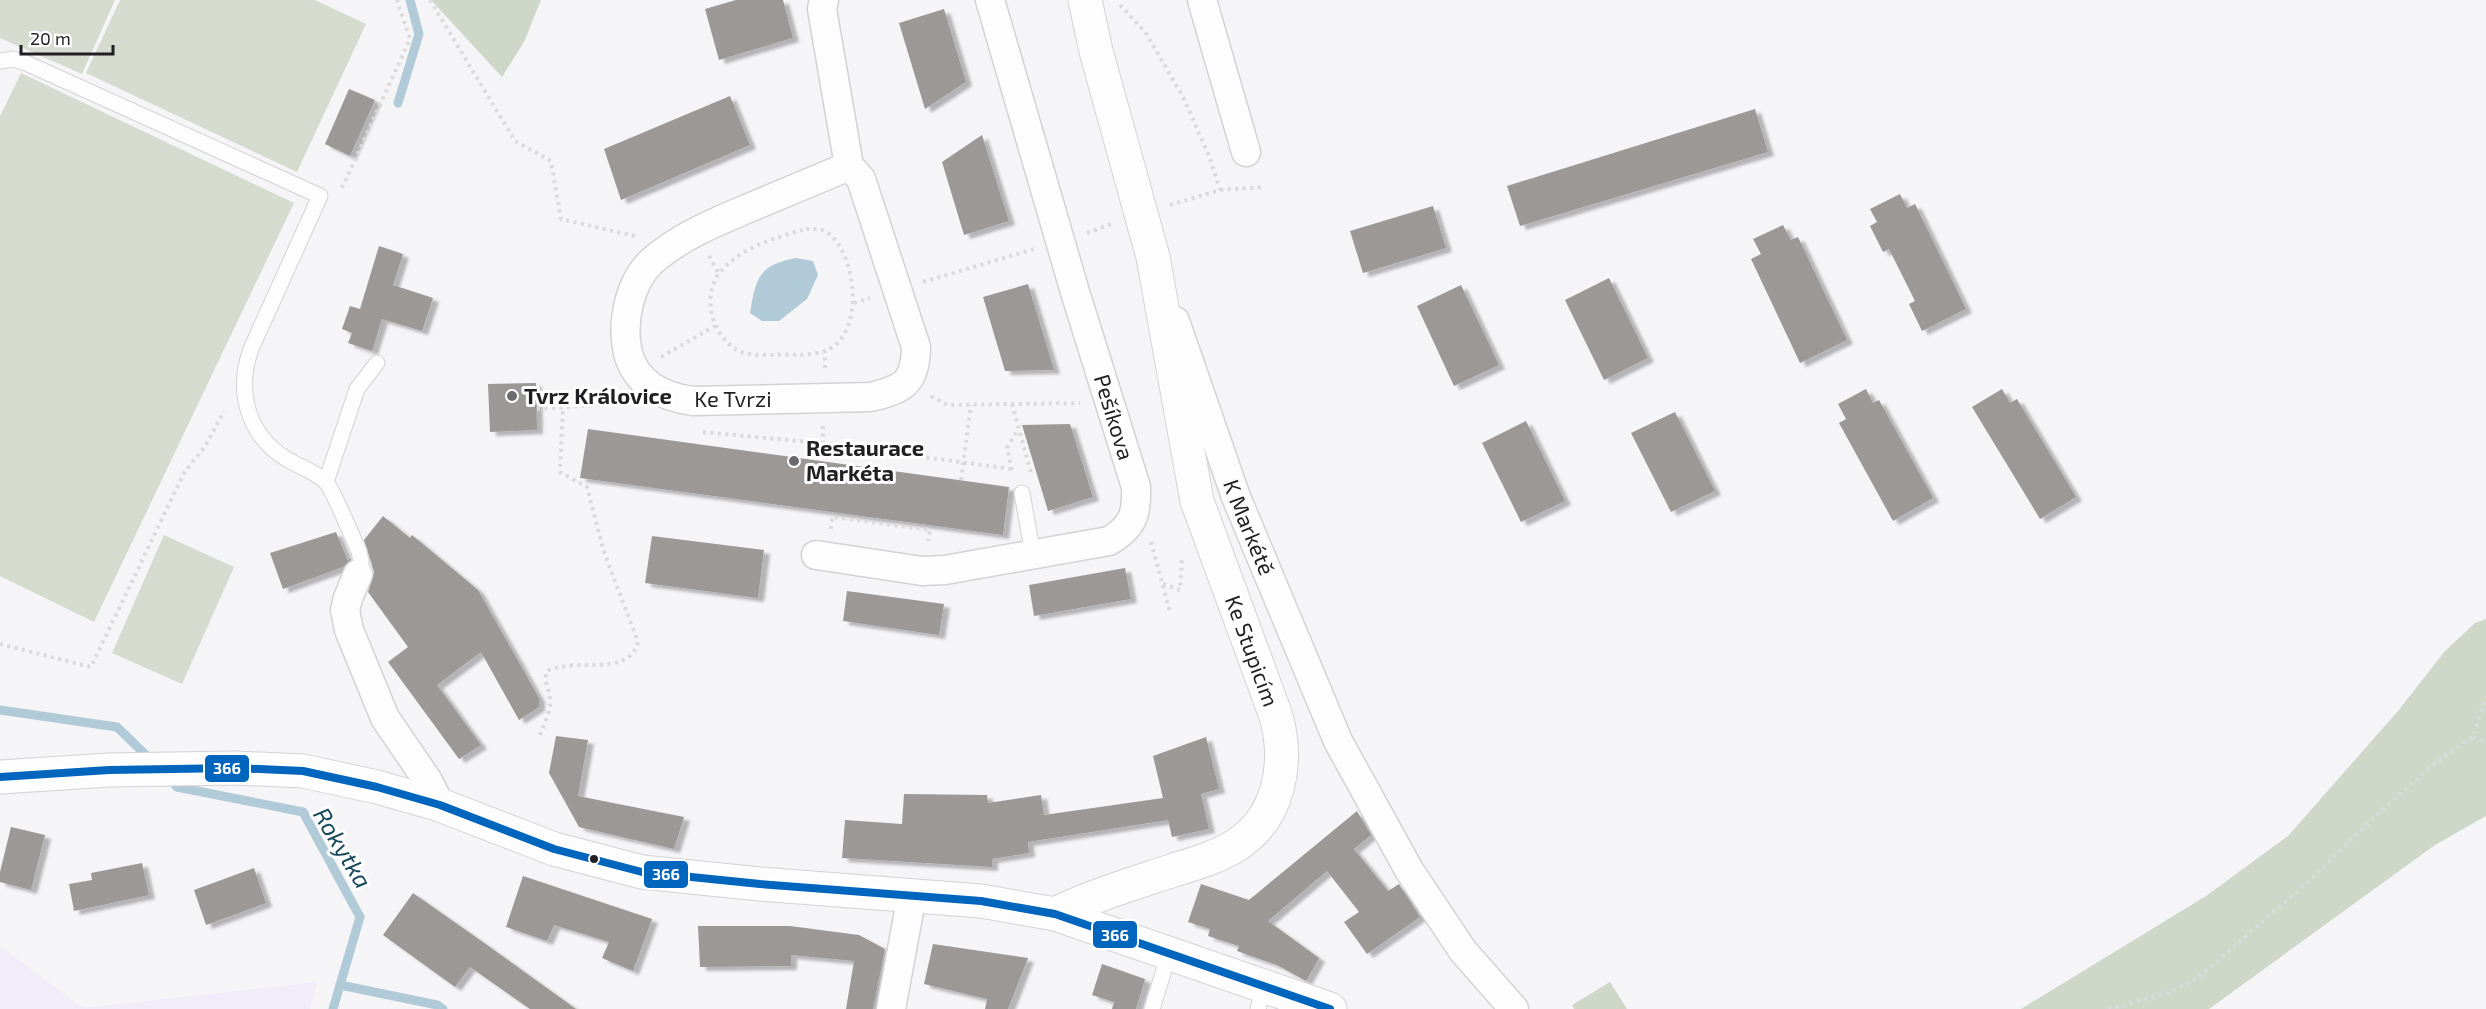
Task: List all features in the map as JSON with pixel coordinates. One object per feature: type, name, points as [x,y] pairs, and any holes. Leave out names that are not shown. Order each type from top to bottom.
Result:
[{"type":"street","points":[[824,0],[822,9],[849,166],[861,179],[916,347],[913,374],[906,384]]},
{"type":"street","name":"Pešíkova","points":[[822,556],[922,571],[945,570],[1109,541],[1124,533],[1133,519],[1136,487],[1060,242],[990,0]]},
{"type":"street","name":"K Markétě","points":[[1085,0],[1096,51],[1153,257],[1236,497],[1338,741],[1409,870],[1463,951],[1514,1009]]},
{"type":"street","points":[[1202,0],[1245,152]]},
{"type":"street","points":[[635,371],[628,354],[626,338],[633,292],[640,276],[651,262],[711,224],[849,166]]},
{"type":"street","name":"Ke Stupicím","points":[[1055,914],[1086,899],[1210,858],[1236,845],[1268,812],[1280,777],[1281,737],[1276,716],[1197,501],[1153,257]]},
{"type":"street","name":"Ke Tvrzi","points":[[635,371],[645,383],[658,392],[676,399],[693,401],[871,397],[893,392],[906,384]]},
{"type":"street","points":[[358,574],[345,610],[350,630],[385,718],[428,781],[441,805]]},
{"type":"street","points":[[0,777],[109,770],[235,768],[303,771],[377,787],[441,805],[554,849],[642,872],[760,884],[981,901],[1055,914],[1169,954],[1261,998],[1330,1009]]},
{"type":"street","points":[[891,1009],[912,895]]},
{"type":"lane","points":[[0,61],[13,59],[26,63],[320,196],[251,349],[245,368],[244,391],[250,418],[259,434],[283,457],[326,482],[359,551],[361,562],[358,574]]},
{"type":"lane","points":[[326,482],[357,390],[377,363]]},
{"type":"lane","points":[[1022,493],[1032,555]]},
{"type":"lane","points":[[1152,1009],[1169,954]]},
{"type":"path","points":[[320,196],[344,186],[410,39],[397,0]]},
{"type":"path","points":[[430,0],[515,141],[551,161],[561,219],[629,236],[684,240]]},
{"type":"path","points":[[1115,0],[1146,33],[1183,97],[1210,158],[1220,190]]},
{"type":"path","points":[[1167,206],[1220,190],[1264,187]]},
{"type":"path","points":[[807,229],[827,232],[836,240],[849,270],[854,303],[851,318],[839,342],[827,350],[812,354],[751,355],[738,352],[720,336],[715,326],[712,320],[711,302],[715,279],[723,269],[746,252],[783,235],[807,229]]},
{"type":"path","points":[[854,303],[1060,242]]},
{"type":"path","points":[[635,371],[715,326]]},
{"type":"path","points":[[906,384],[948,405],[1081,403]]},
{"type":"path","points":[[0,644],[91,667],[184,473],[206,446],[226,408],[244,391]]},
{"type":"path","points":[[537,409],[652,402],[658,392]]},
{"type":"path","points":[[1012,404],[1036,490],[1022,493],[1016,489],[1007,448],[1018,429]]},
{"type":"path","points":[[961,480],[971,405]]},
{"type":"path","points":[[540,735],[550,707],[545,677],[548,671],[554,667],[582,664],[617,664],[632,656],[638,642],[604,552],[588,487],[560,472],[563,407]]},
{"type":"path","points":[[696,430],[715,435],[820,443],[1012,469]]},
{"type":"path","points":[[822,556],[832,517],[930,530],[928,546]]},
{"type":"path","points":[[1151,541],[1170,612]]},
{"type":"path","points":[[1163,584],[1180,590],[1183,546]]},
{"type":"path","points":[[2108,1009],[2168,993],[2199,977],[2308,882],[2432,765],[2474,737],[2477,719],[2486,696]]},
{"type":"path","points":[[2474,737],[2486,743]]},
{"type":"shaded area","points":[[0,0],[115,0],[82,74],[0,38]]},
{"type":"shaded area","points":[[120,0],[315,0],[366,24],[297,172],[86,73]]},
{"type":"shaded area","points":[[21,73],[294,203],[94,622],[0,576],[0,116]]},
{"type":"shaded area","points":[[164,535],[234,567],[182,684],[112,653]]},
{"type":"shaded area","points":[[0,946],[83,1008],[317,982],[310,1009],[0,1009]]},
{"type":"green space","points":[[431,0],[541,0],[524,42],[502,77]]},
{"type":"green space","points":[[2486,619],[2486,816],[2435,845],[2209,1009],[2021,1009],[2206,896],[2288,836],[2398,711],[2445,651],[2475,623]]},
{"type":"green space","points":[[1610,982],[1627,1009],[1574,1009],[1572,1005]]},
{"type":"water","points":[[796,258],[813,261],[818,275],[807,299],[779,321],[762,321],[750,313],[757,282],[766,269]]},
{"type":"building","points":[[736,0],[783,0],[793,38],[719,60],[705,9]]},
{"type":"building","points":[[944,9],[966,82],[925,109],[899,23]]},
{"type":"building","points":[[349,89],[375,100],[350,156],[325,144]]},
{"type":"building","points":[[730,96],[750,145],[621,200],[604,149]]},
{"type":"building","points":[[1755,109],[1768,152],[1520,226],[1507,186]]},
{"type":"building","points":[[982,135],[1009,221],[964,235],[942,162]]},
{"type":"building","points":[[1900,194],[1907,208],[1915,204],[1966,309],[1922,331],[1909,304],[1915,301],[1889,249],[1883,252],[1870,226],[1877,222],[1870,209]]},
{"type":"building","points":[[1433,206],[1446,248],[1363,273],[1350,231]]},
{"type":"building","points":[[1783,225],[1791,240],[1798,237],[1847,340],[1800,363],[1751,259],[1761,254],[1753,239]]},
{"type":"building","points":[[379,246],[403,254],[393,285],[433,298],[422,331],[382,319],[372,351],[348,343],[352,333],[342,329],[350,306],[360,309]]},
{"type":"building","points":[[1609,278],[1648,358],[1604,380],[1565,300]]},
{"type":"building","points":[[1028,284],[1054,370],[1005,371],[983,297]]},
{"type":"building","points":[[1461,285],[1499,365],[1454,386],[1417,306]]},
{"type":"building","name":"Tvrz Královice","points":[[536,383],[537,430],[490,432],[488,384]]},
{"type":"building","points":[[1866,389],[1873,403],[1879,400],[1933,498],[1893,521],[1839,423],[1846,419],[1838,404]]},
{"type":"building","points":[[2002,389],[2010,403],[2017,399],[2076,497],[2040,519],[1972,407]]},
{"type":"building","points":[[1675,412],[1715,491],[1671,512],[1631,433]]},
{"type":"building","points":[[1526,421],[1565,501],[1521,522],[1482,443]]},
{"type":"building","points":[[1070,424],[1093,497],[1048,511],[1022,425]]},
{"type":"building","points":[[588,429],[1009,487],[1003,535],[580,478]]},
{"type":"building","points":[[383,516],[410,538],[412,535],[478,590],[539,698],[539,707],[519,720],[481,652],[437,685],[481,745],[459,759],[388,662],[408,647],[368,592],[374,572],[364,540]]},
{"type":"building","points":[[336,532],[348,561],[350,558],[351,560],[343,567],[283,589],[270,553]]},
{"type":"building","points":[[652,536],[764,550],[758,598],[645,583]]},
{"type":"building","points":[[1125,568],[1131,599],[1034,616],[1029,585]]},
{"type":"building","points":[[847,591],[944,604],[939,635],[843,621]]},
{"type":"building","points":[[556,736],[588,740],[578,796],[684,817],[674,849],[579,827],[549,773]]},
{"type":"building","points":[[1206,737],[1219,789],[1201,794],[1209,829],[1172,837],[1168,820],[1028,842],[1029,853],[992,859],[992,867],[842,858],[845,820],[902,824],[904,794],[987,795],[988,803],[1041,795],[1044,815],[1163,798],[1153,756]]},
{"type":"building","points":[[1357,811],[1371,835],[1354,849],[1388,891],[1399,884],[1420,917],[1367,954],[1344,922],[1359,912],[1327,871],[1268,921],[1319,958],[1306,981],[1277,965],[1237,951],[1239,946],[1208,936],[1210,929],[1188,922],[1201,884],[1249,900]]},
{"type":"building","points":[[11,827],[45,835],[31,890],[0,882],[0,872]]},
{"type":"building","points":[[142,863],[149,895],[74,911],[69,884],[92,880],[91,873]]},
{"type":"building","points":[[254,868],[266,903],[206,925],[194,890]]},
{"type":"building","points":[[523,876],[652,919],[633,971],[602,958],[609,942],[554,925],[547,941],[506,927]]},
{"type":"building","points":[[413,893],[576,1009],[530,1009],[470,967],[455,987],[383,935]]},
{"type":"building","points":[[698,926],[790,926],[859,935],[885,949],[873,1009],[846,1009],[854,961],[791,955],[791,966],[700,967]]},
{"type":"building","points":[[933,944],[1028,958],[1008,1009],[985,1009],[987,999],[924,984]]},
{"type":"building","points":[[1102,964],[1145,979],[1136,1009],[1112,1009],[1114,1002],[1092,995]]},
{"type":"waterway","points":[[398,103],[419,34],[410,0]]},
{"type":"waterway","name":"Rokytka","points":[[0,710],[117,727],[152,761]]},
{"type":"waterway","name":"Rokytka","points":[[168,777],[177,787],[303,812],[360,917],[333,1009]]},
{"type":"waterway","points":[[340,985],[437,1005],[443,1009]]},
{"type":"transit line","name":"366","points":[[0,777],[109,770],[235,768],[303,771],[377,787],[440,805],[554,849],[642,872],[760,884],[981,901],[1055,914],[1330,1009]]},
{"type":"place","name":"Tvrz Královice","points":[[512,396]]},
{"type":"place","name":"Restaurace Markéta","points":[[794,461]]}]
